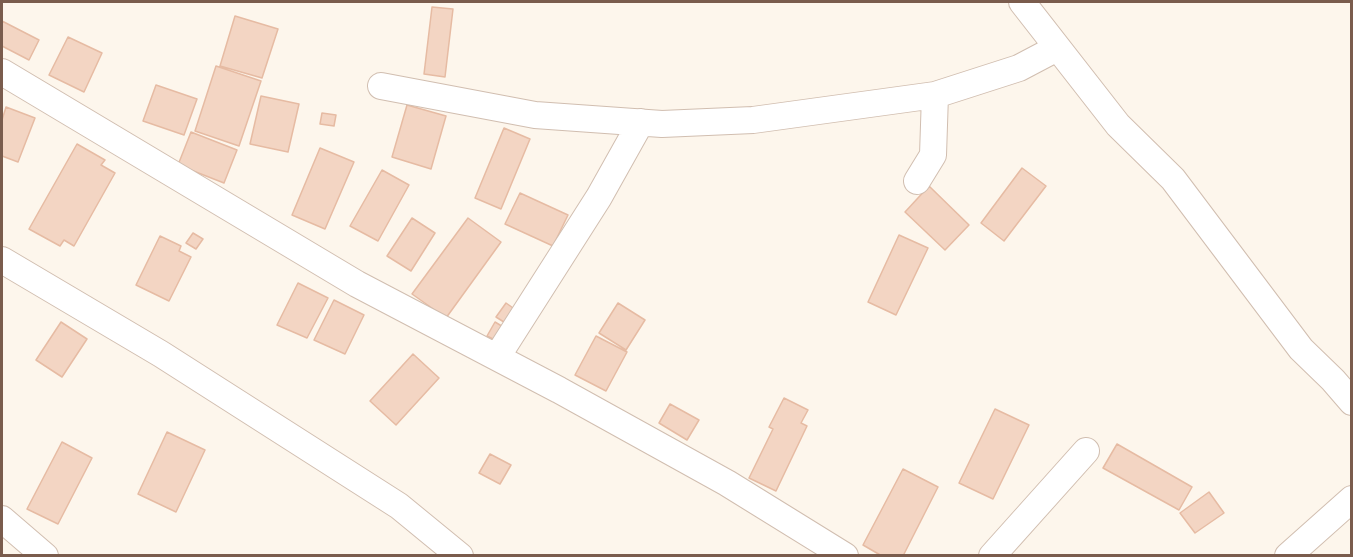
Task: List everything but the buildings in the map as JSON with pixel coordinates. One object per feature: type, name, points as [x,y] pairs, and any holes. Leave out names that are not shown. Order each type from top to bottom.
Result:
[{"type":"street","points":[[1022,2],[1118,125],[1173,179],[1301,349],[1334,380],[1352,402]]},
{"type":"street","points":[[381,86],[535,115],[662,124],[753,120],[935,95],[1019,68],[1057,48]]},
{"type":"street","points":[[2,72],[357,284],[497,357],[727,483],[845,555]]},
{"type":"street","points":[[917,181],[933,155],[935,95]]},
{"type":"street","points":[[497,357],[599,197],[641,122]]},
{"type":"street","points":[[2,260],[161,354],[389,500],[460,555]]},
{"type":"street","points":[[992,555],[1086,452]]},
{"type":"street","points":[[1288,555],[1352,499]]},
{"type":"street","points":[[2,519],[45,555]]}]
